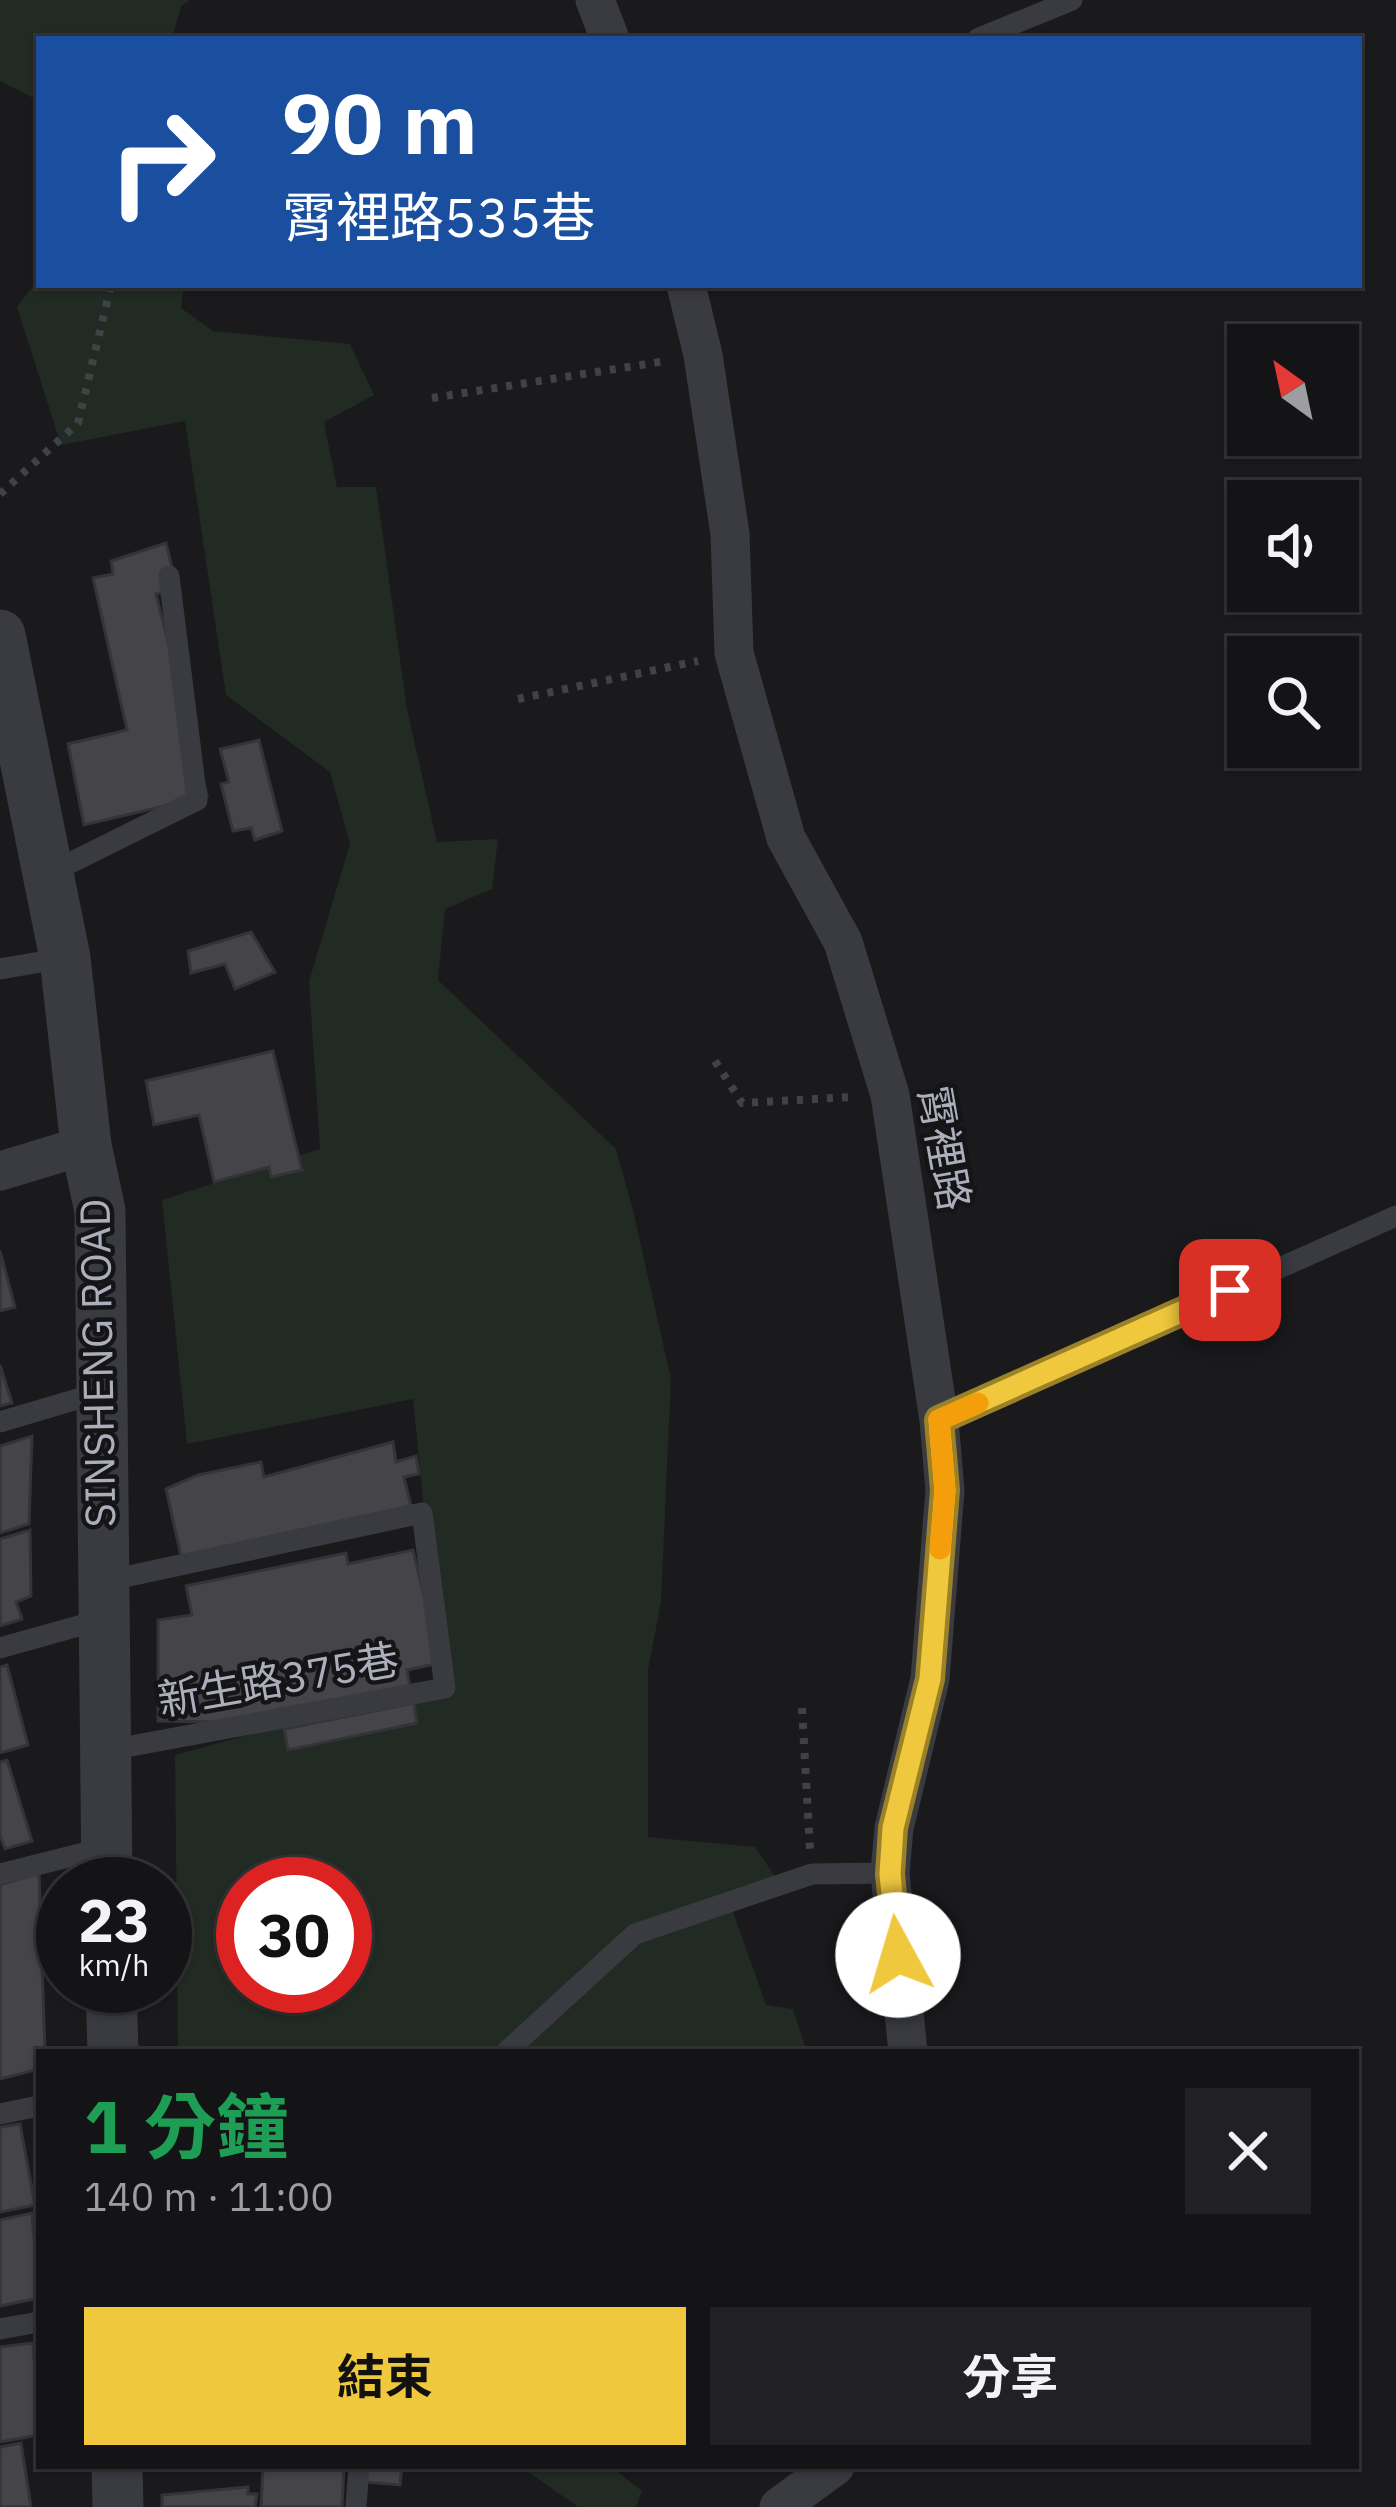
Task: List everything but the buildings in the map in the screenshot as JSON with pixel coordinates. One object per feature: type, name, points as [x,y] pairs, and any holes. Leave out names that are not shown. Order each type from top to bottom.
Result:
[{"type":"street","points":[[596,0],[609,36]]},
{"type":"street","name":"霄裡路","points":[[687,288],[703,355],[730,534],[734,653],[786,838],[843,942],[890,1094],[939,1420],[945,1490],[930,1679],[893,1828],[890,1874],[908,2049]]},
{"type":"street","name":"SINSHENG ROAD","points":[[0,635],[65,958],[86,1145],[100,1211],[106,1857]]},
{"type":"street","points":[[0,1171],[86,1145]]},
{"type":"street","points":[[111,2013],[113,2049]]},
{"type":"street","points":[[116,2469],[118,2507]]},
{"type":"street","points":[[779,2507],[831,2469]]},
{"type":"lane","points":[[984,36],[1072,0]]},
{"type":"lane","points":[[47,874],[197,800],[169,576]]},
{"type":"lane","points":[[0,969],[65,958]]},
{"type":"lane","points":[[939,1420],[1396,1216]]},
{"type":"lane","points":[[0,1422],[101,1392]]},
{"type":"lane","name":"新生路375巷","points":[[100,1601],[422,1513],[445,1688],[103,1750]]},
{"type":"lane","points":[[0,1648],[100,1601]]},
{"type":"lane","points":[[0,1874],[36,1871]]},
{"type":"lane","points":[[509,2049],[635,1934],[812,1874],[890,1874]]},
{"type":"lane","points":[[0,2114],[36,2107]]},
{"type":"lane","points":[[0,2329],[36,2323]]},
{"type":"lane","points":[[356,2507],[359,2469]]},
{"type":"path","points":[[0,494],[77,423],[110,288]]},
{"type":"path","points":[[432,398],[703,355]]},
{"type":"path","points":[[518,699],[734,653]]},
{"type":"path","points":[[715,1061],[742,1103],[890,1094]]},
{"type":"path","points":[[802,1708],[812,1874]]},
{"type":"shaded area","points":[[0,0],[190,0],[181,6],[173,36],[36,36],[36,99],[0,81]]},
{"type":"shaded area","points":[[36,282],[36,288],[184,288],[181,308],[213,331],[350,344],[374,395],[324,422],[337,487],[376,487],[407,709],[437,842],[498,839],[492,889],[445,909],[438,980],[616,1149],[671,1379],[661,1602],[648,1670],[648,1837],[755,1847],[778,1881],[730,1903],[766,2005],[793,2009],[806,2049],[178,2049],[178,2013],[192,2013],[192,1857],[176,1857],[175,1755],[441,1682],[413,1399],[187,1444],[162,1200],[320,1149],[309,981],[350,844],[330,772],[226,695],[185,421],[61,445],[17,307]]},
{"type":"shaded area","points":[[524,2469],[614,2469],[642,2491],[636,2507],[578,2507]]},
{"type":"slow traffic","points":[[940,1549],[945,1490],[939,1420],[978,1403]]},
{"type":"route","points":[[898,1955],[890,1874],[893,1828],[930,1679],[945,1490],[939,1420],[1230,1290]]}]
